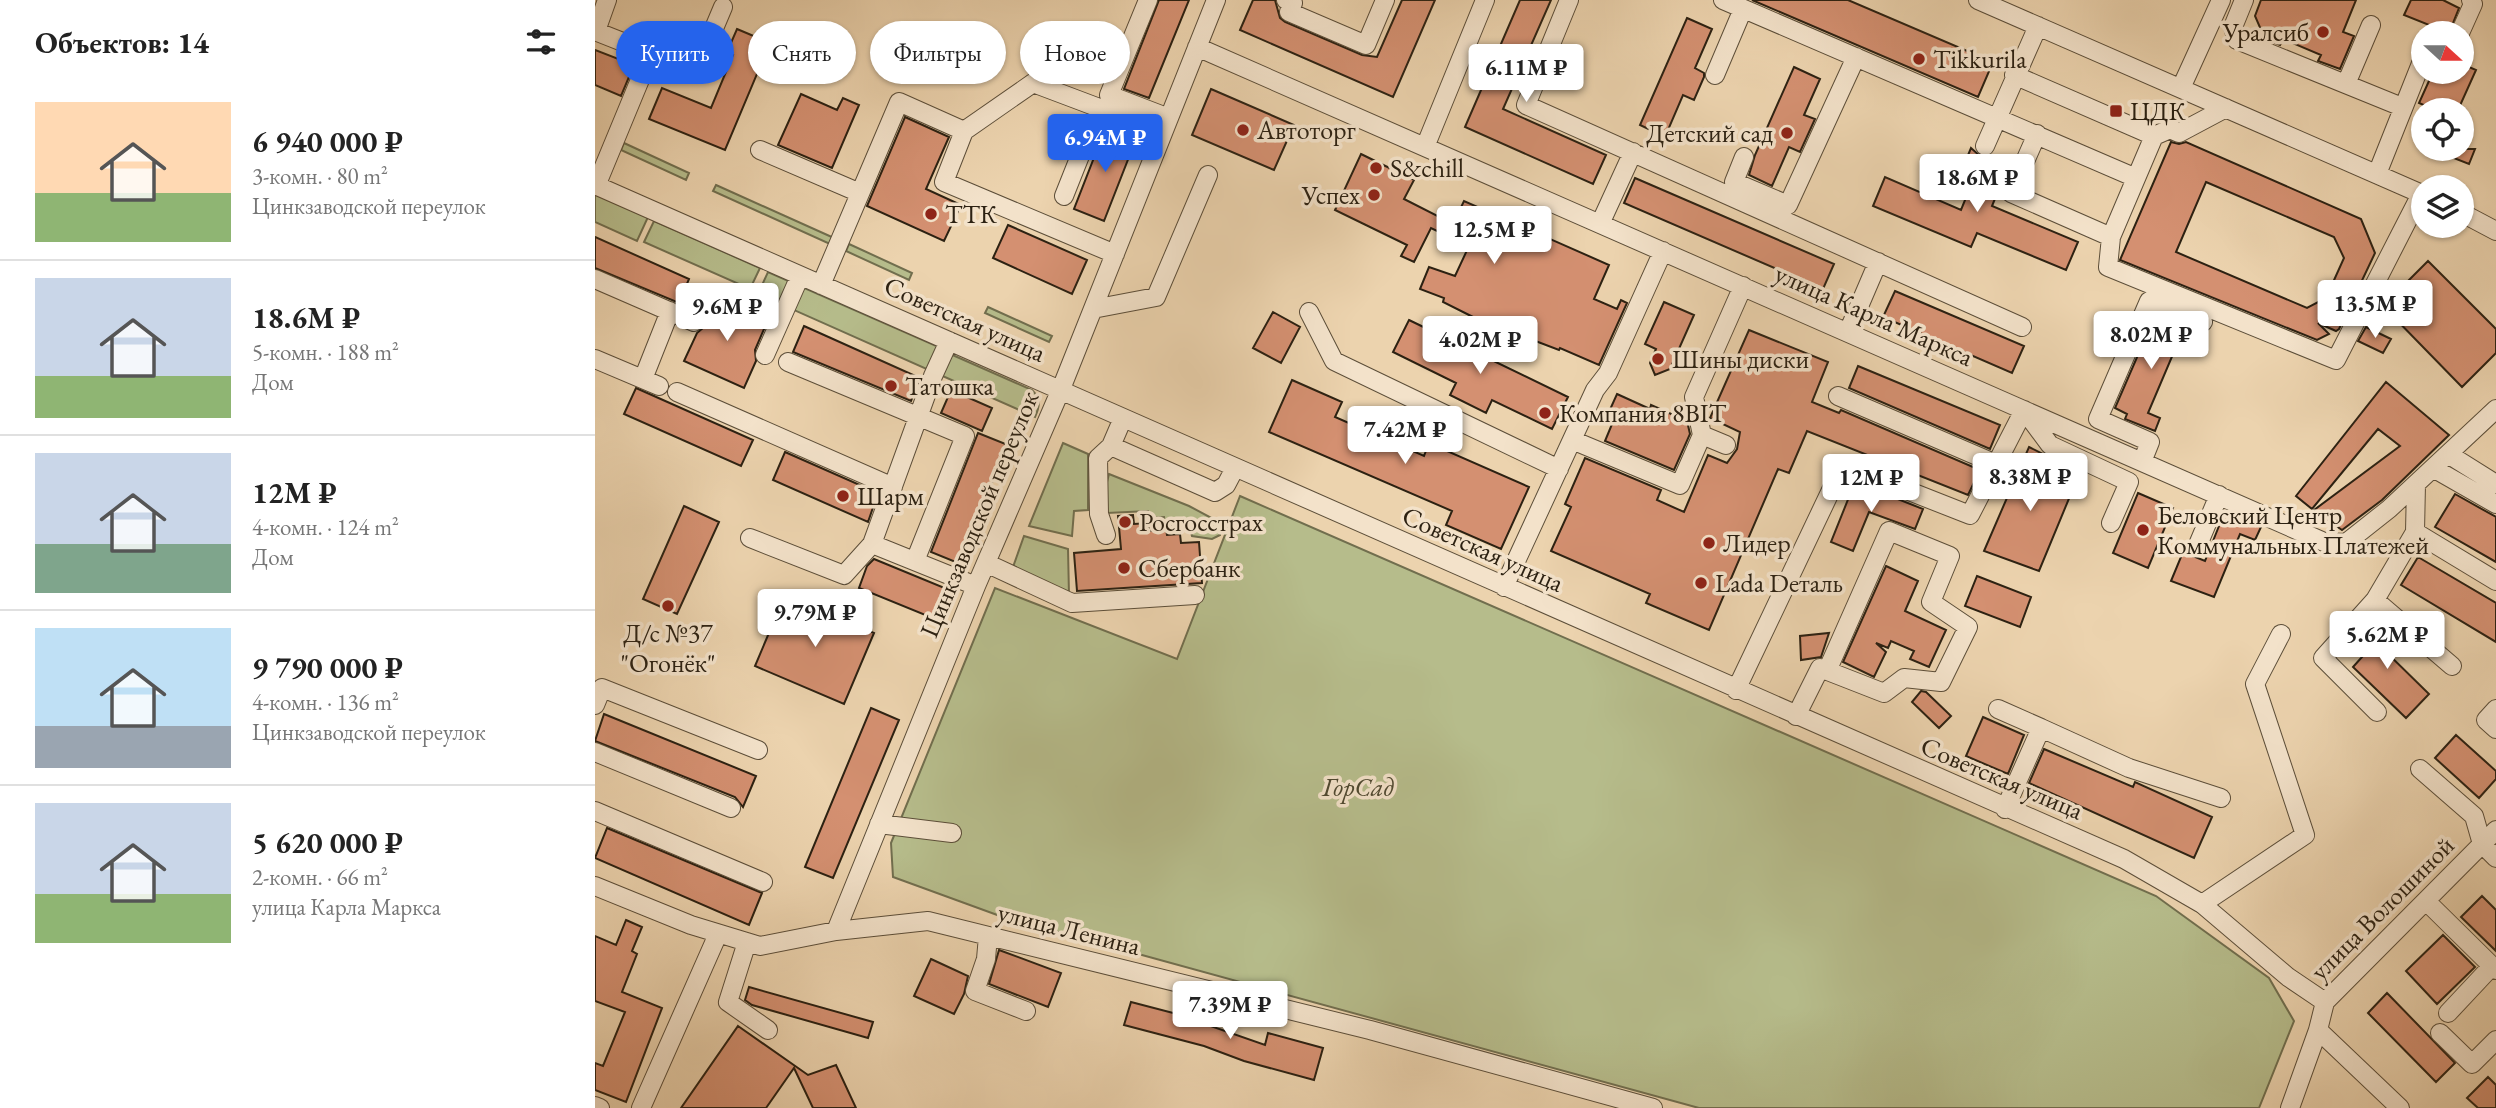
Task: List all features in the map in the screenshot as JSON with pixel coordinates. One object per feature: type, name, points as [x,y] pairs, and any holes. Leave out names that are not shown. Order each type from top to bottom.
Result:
[{"type":"street","points":[[607,0],[595,31],[616,39]]},
{"type":"street","points":[[1148,0],[1109,94],[1166,125]]},
{"type":"street","name":"Цинкзаводской переулок","points":[[836,931],[976,586],[1061,390],[1216,0]]},
{"type":"street","points":[[1286,0],[1293,3],[1289,12],[1366,45],[1385,0]]},
{"type":"street","points":[[1425,147],[1485,0]]},
{"type":"street","points":[[1569,0],[1527,105],[2022,327]]},
{"type":"street","points":[[1723,0],[2136,178]]},
{"type":"street","points":[[1978,0],[2411,189]]},
{"type":"street","points":[[2181,88],[2221,0]]},
{"type":"street","points":[[2244,0],[2233,27],[2237,40],[2402,107]]},
{"type":"street","points":[[2465,21],[2473,4],[2471,0]]},
{"type":"street","points":[[717,21],[723,7]]},
{"type":"street","points":[[1715,75],[1743,9]]},
{"type":"street","points":[[2346,84],[2371,25]]},
{"type":"street","points":[[1985,146],[2014,75],[2038,26]]},
{"type":"street","name":"улица Карла Маркса","points":[[1197,47],[2324,542],[2346,543],[2434,468],[2496,409]]},
{"type":"street","points":[[1744,157],[1734,182],[1788,205],[1856,57]]},
{"type":"street","points":[[2014,75],[2154,136]]},
{"type":"street","points":[[1115,254],[944,182],[964,131],[1033,83],[1099,108],[1166,125]]},
{"type":"street","points":[[596,186],[638,84]]},
{"type":"street","points":[[2378,174],[2412,84]]},
{"type":"street","points":[[821,285],[899,102],[964,131]]},
{"type":"street","points":[[1063,196],[1099,108]]},
{"type":"street","points":[[2226,108],[2179,132],[2170,129],[2154,136],[2111,237],[2108,267],[2336,360],[2411,218]]},
{"type":"street","points":[[2037,134],[2011,193],[2111,237]]},
{"type":"street","points":[[760,150],[860,193]]},
{"type":"street","points":[[1601,224],[1633,152]]},
{"type":"street","points":[[1093,309],[1156,297],[1207,176]]},
{"type":"street","name":"Советская улица","points":[[596,186],[2005,809],[2124,859],[2202,904],[2288,977],[2325,1002]]},
{"type":"street","points":[[2474,219],[2496,231]]},
{"type":"street","points":[[1504,587],[1595,390],[1608,373],[1663,251]]},
{"type":"street","points":[[1848,332],[1878,262]]},
{"type":"street","points":[[765,355],[800,276]]},
{"type":"street","points":[[595,279],[694,321]]},
{"type":"street","points":[[1572,440],[1680,485],[1702,435],[1694,397],[1742,286]]},
{"type":"street","points":[[2142,462],[2150,442],[2098,419],[2149,301],[2203,322]]},
{"type":"street","points":[[595,359],[651,383],[670,311]]},
{"type":"street","points":[[1309,312],[1333,361],[1559,469]]},
{"type":"street","points":[[750,538],[844,575],[872,544],[918,417],[950,341]]},
{"type":"street","points":[[788,362],[965,436],[915,561]]},
{"type":"street","points":[[677,392],[893,487]]},
{"type":"street","points":[[1838,396],[1996,464]]},
{"type":"street","points":[[1736,690],[1843,465],[1970,515],[2024,410],[2050,445],[2129,482],[2111,523]]},
{"type":"street","points":[[1105,535],[1098,514],[1098,457],[1111,446],[1123,418]]},
{"type":"street","points":[[1702,435],[1726,445]]},
{"type":"street","points":[[1111,446],[1215,492],[1226,485],[1235,468]]},
{"type":"street","points":[[2448,454],[2496,484]]},
{"type":"street","points":[[2434,468],[2496,504]]},
{"type":"street","points":[[2377,712],[2323,658],[2375,600],[2415,532],[2416,484]]},
{"type":"street","points":[[2197,547],[2219,495]]},
{"type":"street","points":[[1796,716],[1820,668],[1827,671],[1884,693],[1904,678],[1941,682],[1968,627],[1931,602],[1950,556],[1889,531],[1827,671]]},
{"type":"street","points":[[2415,532],[2496,581]]},
{"type":"street","points":[[872,544],[976,586]]},
{"type":"street","points":[[986,563],[1072,603],[1195,595]]},
{"type":"street","points":[[2375,600],[2452,666]]},
{"type":"street","points":[[2202,904],[2305,835],[2255,684],[2281,634]]},
{"type":"street","points":[[595,705],[602,688],[758,750]]},
{"type":"street","points":[[1998,709],[2129,768],[2221,798]]},
{"type":"street","points":[[2496,709],[2486,720],[2496,729]]},
{"type":"street","points":[[2005,809],[2041,729]]},
{"type":"street","points":[[595,752],[731,808]]},
{"type":"street","points":[[2420,769],[2474,816],[2482,844],[2496,858]]},
{"type":"street","points":[[595,811],[763,881]]},
{"type":"street","points":[[879,824],[952,832]]},
{"type":"street","name":"улица Волошиной","points":[[2290,1108],[2318,1030],[2325,1002],[2496,830]]},
{"type":"street","name":"улица Ленина","points":[[595,886],[691,925],[760,946],[836,931],[928,921],[1370,1030],[1653,1108]]},
{"type":"street","points":[[2426,901],[2494,968],[2448,1013]]},
{"type":"street","points":[[641,1108],[718,934]]},
{"type":"street","points":[[988,936],[986,959],[975,991],[1026,1010]]},
{"type":"street","points":[[747,942],[728,1002],[768,1030]]},
{"type":"street","points":[[2318,1030],[2400,1108]]},
{"type":"street","points":[[2440,1033],[2472,1064],[2496,1040]]},
{"type":"green space","points":[[624,143],[689,173],[686,180],[621,150]]},
{"type":"green space","points":[[716,185],[834,238],[830,244],[713,191]]},
{"type":"green space","points":[[595,193],[648,217],[637,241],[595,222]]},
{"type":"green space","points":[[654,221],[760,268],[750,289],[644,242]]},
{"type":"green space","points":[[849,244],[912,273],[909,280],[846,251]]},
{"type":"green space","points":[[768,272],[941,348],[931,371],[758,294]]},
{"type":"green space","points":[[988,307],[1052,336],[1049,342],[985,313]]},
{"type":"green space","points":[[948,353],[1032,390],[1039,403],[1035,417],[938,374]]},
{"type":"green space","points":[[1063,443],[1088,454],[1088,510],[1074,511],[1072,536],[1029,526]]},
{"type":"green space","points":[[1109,474],[1189,506],[1221,523],[1220,535],[1212,539],[1192,536],[1190,529],[1177,531],[1175,525],[1165,525],[1164,517],[1150,518],[1148,511],[1107,513],[1105,490]]},
{"type":"green space","name":"ГорСад","points":[[1240,496],[2156,896],[2269,978],[2294,1021],[2259,1108],[1699,1108],[1000,916],[893,877],[891,843],[995,588],[1177,659]]},
{"type":"green space","points":[[1024,536],[1068,549],[1069,595],[1013,567]]},
{"type":"building","points":[[1159,0],[1189,0],[1149,98],[1124,89],[1126,84],[1130,84],[1130,74]]},
{"type":"building","points":[[1253,0],[1275,0],[1280,18],[1285,22],[1362,55],[1377,57],[1402,0],[1435,0],[1393,97],[1240,30]]},
{"type":"building","points":[[1520,0],[1551,0],[1503,109],[1606,155],[1593,184],[1465,127]]},
{"type":"building","points":[[1752,0],[1848,0],[1993,62],[1978,97]]},
{"type":"building","points":[[2261,0],[2356,0],[2343,32],[2354,36],[2340,69],[2318,61],[2321,55],[2283,39],[2280,45],[2265,39],[2255,16]]},
{"type":"building","points":[[2411,0],[2443,0],[2459,8],[2454,21],[2419,21],[2404,15]]},
{"type":"building","points":[[1687,18],[1712,29],[1695,68],[1704,73],[1704,77],[1694,100],[1683,95],[1665,137],[1640,125]]},
{"type":"building","points":[[737,29],[748,34],[748,84],[753,84],[725,150],[649,119],[662,88],[711,108],[721,84],[734,84],[734,36]]},
{"type":"building","points":[[595,50],[616,58],[616,84],[626,84],[621,96],[595,85]]},
{"type":"building","name":"Детский сад","points":[[1794,67],[1820,79],[1804,115],[1815,119],[1800,152],[1789,147],[1772,186],[1749,175],[1755,155]]},
{"type":"building","points":[[2428,84],[2470,84],[2463,98],[2421,98]]},
{"type":"building","name":"Автоторг","points":[[1211,89],[1294,125],[1274,170],[1192,135]]},
{"type":"building","points":[[801,94],[837,110],[843,98],[859,105],[832,168],[778,145]]},
{"type":"building","points":[[905,117],[949,137],[926,189],[961,205],[944,241],[867,206]]},
{"type":"building","points":[[1106,127],[1136,139],[1104,221],[1074,209]]},
{"type":"building","points":[[2171,142],[2186,142],[2361,219],[2375,253],[2339,329],[2336,331],[2318,323],[2329,334],[2317,340],[2120,260]],"holes":[[[2206,182],[2334,237],[2344,258],[2326,298],[2307,308],[2176,252]]]},
{"type":"building","points":[[1971,148],[1981,157],[1990,156],[2009,164],[1992,206],[2078,242],[2066,270],[1977,233],[1971,247],[1873,206],[1885,177],[1961,210],[1972,183],[1959,177]]},
{"type":"building","points":[[1361,154],[1414,180],[1404,199],[1453,224],[1464,201],[1609,265],[1594,299],[1617,309],[1621,300],[1627,303],[1599,365],[1473,317],[1443,302],[1444,298],[1420,289],[1429,267],[1455,276],[1469,246],[1431,228],[1414,262],[1401,256],[1407,245],[1335,210]]},
{"type":"building","points":[[1635,178],[1834,264],[1823,289],[1624,203]]},
{"type":"building","points":[[1008,225],[1087,260],[1072,294],[993,258]]},
{"type":"building","points":[[595,237],[689,279],[679,303],[595,268]]},
{"type":"building","points":[[2428,261],[2496,329],[2496,353],[2462,387],[2383,306]]},
{"type":"building","points":[[1895,291],[2024,346],[2012,373],[1883,317]]},
{"type":"building","points":[[712,297],[767,322],[755,350],[756,361],[744,388],[684,361],[697,333],[704,327],[704,317]]},
{"type":"building","points":[[1664,302],[1694,315],[1670,369],[1655,375],[1650,363],[1656,349],[1645,344]]},
{"type":"building","points":[[1273,312],[1300,327],[1281,363],[1253,348]]},
{"type":"building","points":[[2154,318],[2197,332],[2192,345],[2179,340],[2148,413],[2160,418],[2155,431],[2125,419],[2127,414],[2115,408]]},
{"type":"building","points":[[1409,320],[1568,397],[1552,429],[1492,400],[1486,413],[1450,395],[1456,383],[1393,352]]},
{"type":"building","points":[[804,326],[920,378],[911,401],[793,352]]},
{"type":"building","points":[[2366,327],[2391,339],[2383,353],[2358,341]]},
{"type":"building","points":[[1749,330],[1828,362],[1812,402],[1839,413],[1841,410],[1980,470],[1968,495],[1807,431],[1789,473],[1778,469],[1709,630],[1646,603],[1650,594],[1551,551],[1571,507],[1565,504],[1585,458],[1661,490],[1657,500],[1684,512],[1708,455],[1727,463],[1737,449],[1740,432],[1710,418]]},
{"type":"building","points":[[1858,366],[2000,425],[1990,449],[1849,388]]},
{"type":"building","points":[[1292,380],[1342,402],[1335,417],[1424,456],[1429,443],[1529,487],[1501,549],[1446,525],[1452,511],[1269,432]]},
{"type":"building","points":[[2386,382],[2449,435],[2382,500],[2342,530],[2314,510],[2400,446],[2378,429],[2312,509],[2296,496]]},
{"type":"building","points":[[636,388],[753,440],[741,466],[624,414]]},
{"type":"building","points":[[951,390],[992,408],[982,431],[941,413]]},
{"type":"building","points":[[1617,394],[1650,409],[1651,405],[1687,421],[1690,434],[1674,470],[1605,441],[1615,417],[1608,414]]},
{"type":"building","points":[[978,433],[1008,445],[958,563],[931,552]]},
{"type":"building","points":[[2029,447],[2051,458],[2045,472],[2075,484],[2039,571],[1984,551]]},
{"type":"building","points":[[785,452],[878,493],[868,522],[773,480]]},
{"type":"building","points":[[1855,482],[1923,509],[1915,529],[1869,512],[1853,551],[1831,542]]},
{"type":"building","name":"Беловский Центр Коммунальных Платежей","points":[[2138,493],[2173,508],[2148,568],[2113,553]]},
{"type":"building","points":[[2455,494],[2496,517],[2496,562],[2435,527]]},
{"type":"building","points":[[684,506],[719,522],[677,614],[643,599]]},
{"type":"building","points":[[2225,511],[2261,527],[2255,540],[2240,534],[2214,597],[2171,581],[2183,552],[2205,561]]},
{"type":"building","points":[[1133,515],[1134,524],[1149,523],[1149,531],[1166,529],[1167,535],[1180,534],[1181,543],[1199,542],[1202,583],[1077,591],[1074,553],[1121,549],[1118,516]]},
{"type":"building","points":[[2418,557],[2496,603],[2496,642],[2401,585]]},
{"type":"building","points":[[874,559],[947,589],[935,619],[859,588],[867,566]]},
{"type":"building","points":[[1886,566],[1918,581],[1905,611],[1946,630],[1929,667],[1910,659],[1914,651],[1891,641],[1888,648],[1876,643],[1886,652],[1874,677],[1843,662]]},
{"type":"building","points":[[1977,576],[2031,597],[2020,627],[1965,606]]},
{"type":"building","points":[[785,595],[874,633],[844,704],[755,666]]},
{"type":"building","points":[[2376,620],[2393,636],[2382,648],[2429,694],[2406,718],[2353,667],[2362,657],[2351,647]]},
{"type":"building","points":[[1829,633],[1821,657],[1801,660],[1800,636]]},
{"type":"building","points":[[1921,691],[1926,692],[1951,716],[1939,728],[1912,702]]},
{"type":"building","points":[[871,708],[899,720],[833,878],[805,867]]},
{"type":"building","points":[[604,714],[756,776],[743,807],[735,797],[595,741]]},
{"type":"building","points":[[1983,717],[2024,735],[2008,774],[1966,756]]},
{"type":"building","points":[[2456,735],[2496,771],[2496,779],[2479,798],[2435,758]]},
{"type":"building","points":[[2044,749],[2133,787],[2135,782],[2212,817],[2194,858],[2029,783]]},
{"type":"building","points":[[607,828],[762,893],[749,925],[595,858]]},
{"type":"building","points":[[2482,896],[2496,910],[2496,951],[2461,917]]},
{"type":"building","points":[[626,920],[642,927],[632,951],[637,954],[622,992],[662,1008],[626,1102],[595,1090],[595,1063],[603,1066],[625,1012],[595,1001],[595,936],[616,945]]},
{"type":"building","points":[[2443,935],[2475,967],[2437,1004],[2406,971]]},
{"type":"building","points":[[999,950],[1061,973],[1048,1007],[989,984]]},
{"type":"building","points":[[931,959],[968,976],[964,994],[954,1014],[914,996]]},
{"type":"building","points":[[749,987],[873,1022],[868,1038],[752,1005],[745,1000]]},
{"type":"building","points":[[2387,993],[2455,1063],[2436,1082],[2368,1013]]},
{"type":"building","points":[[1131,1002],[1200,1020],[1199,1022],[1265,1045],[1268,1033],[1323,1048],[1314,1080],[1124,1025]]},
{"type":"building","points":[[738,1026],[808,1075],[836,1065],[856,1108],[813,1108],[794,1068],[766,1108],[681,1108]]},
{"type":"building","points":[[2488,1077],[2496,1085],[2496,1108],[2478,1108],[2467,1098]]},
{"type":"place","name":"Уралсиб","points":[[2323,32]]},
{"type":"place","name":"Tikkurila","points":[[1919,59]]},
{"type":"place","name":"ЦДК","points":[[2116,111]]},
{"type":"place","name":"Автоторг","points":[[1243,130]]},
{"type":"place","name":"Детский сад","points":[[1787,133]]},
{"type":"place","name":"S&chill","points":[[1376,168]]},
{"type":"place","name":"Успех","points":[[1374,195]]},
{"type":"place","name":"ТТК","points":[[931,214]]},
{"type":"place","name":"Шины диски","points":[[1658,359]]},
{"type":"place","name":"Татошка","points":[[891,386]]},
{"type":"place","name":"Компания 8BIT","points":[[1545,413]]},
{"type":"place","name":"Шарм","points":[[843,496]]},
{"type":"place","name":"Росгосстрах","points":[[1125,522]]},
{"type":"place","name":"Беловский Центр Коммунальных Платежей","points":[[2143,530]]},
{"type":"place","name":"Лидер","points":[[1709,543]]},
{"type":"place","name":"Сбербанк","points":[[1124,568]]},
{"type":"place","name":"Lada Dеталь","points":[[1701,583]]},
{"type":"place","name":"Д/с №37 \"Огонёк\"","points":[[668,606]]}]
